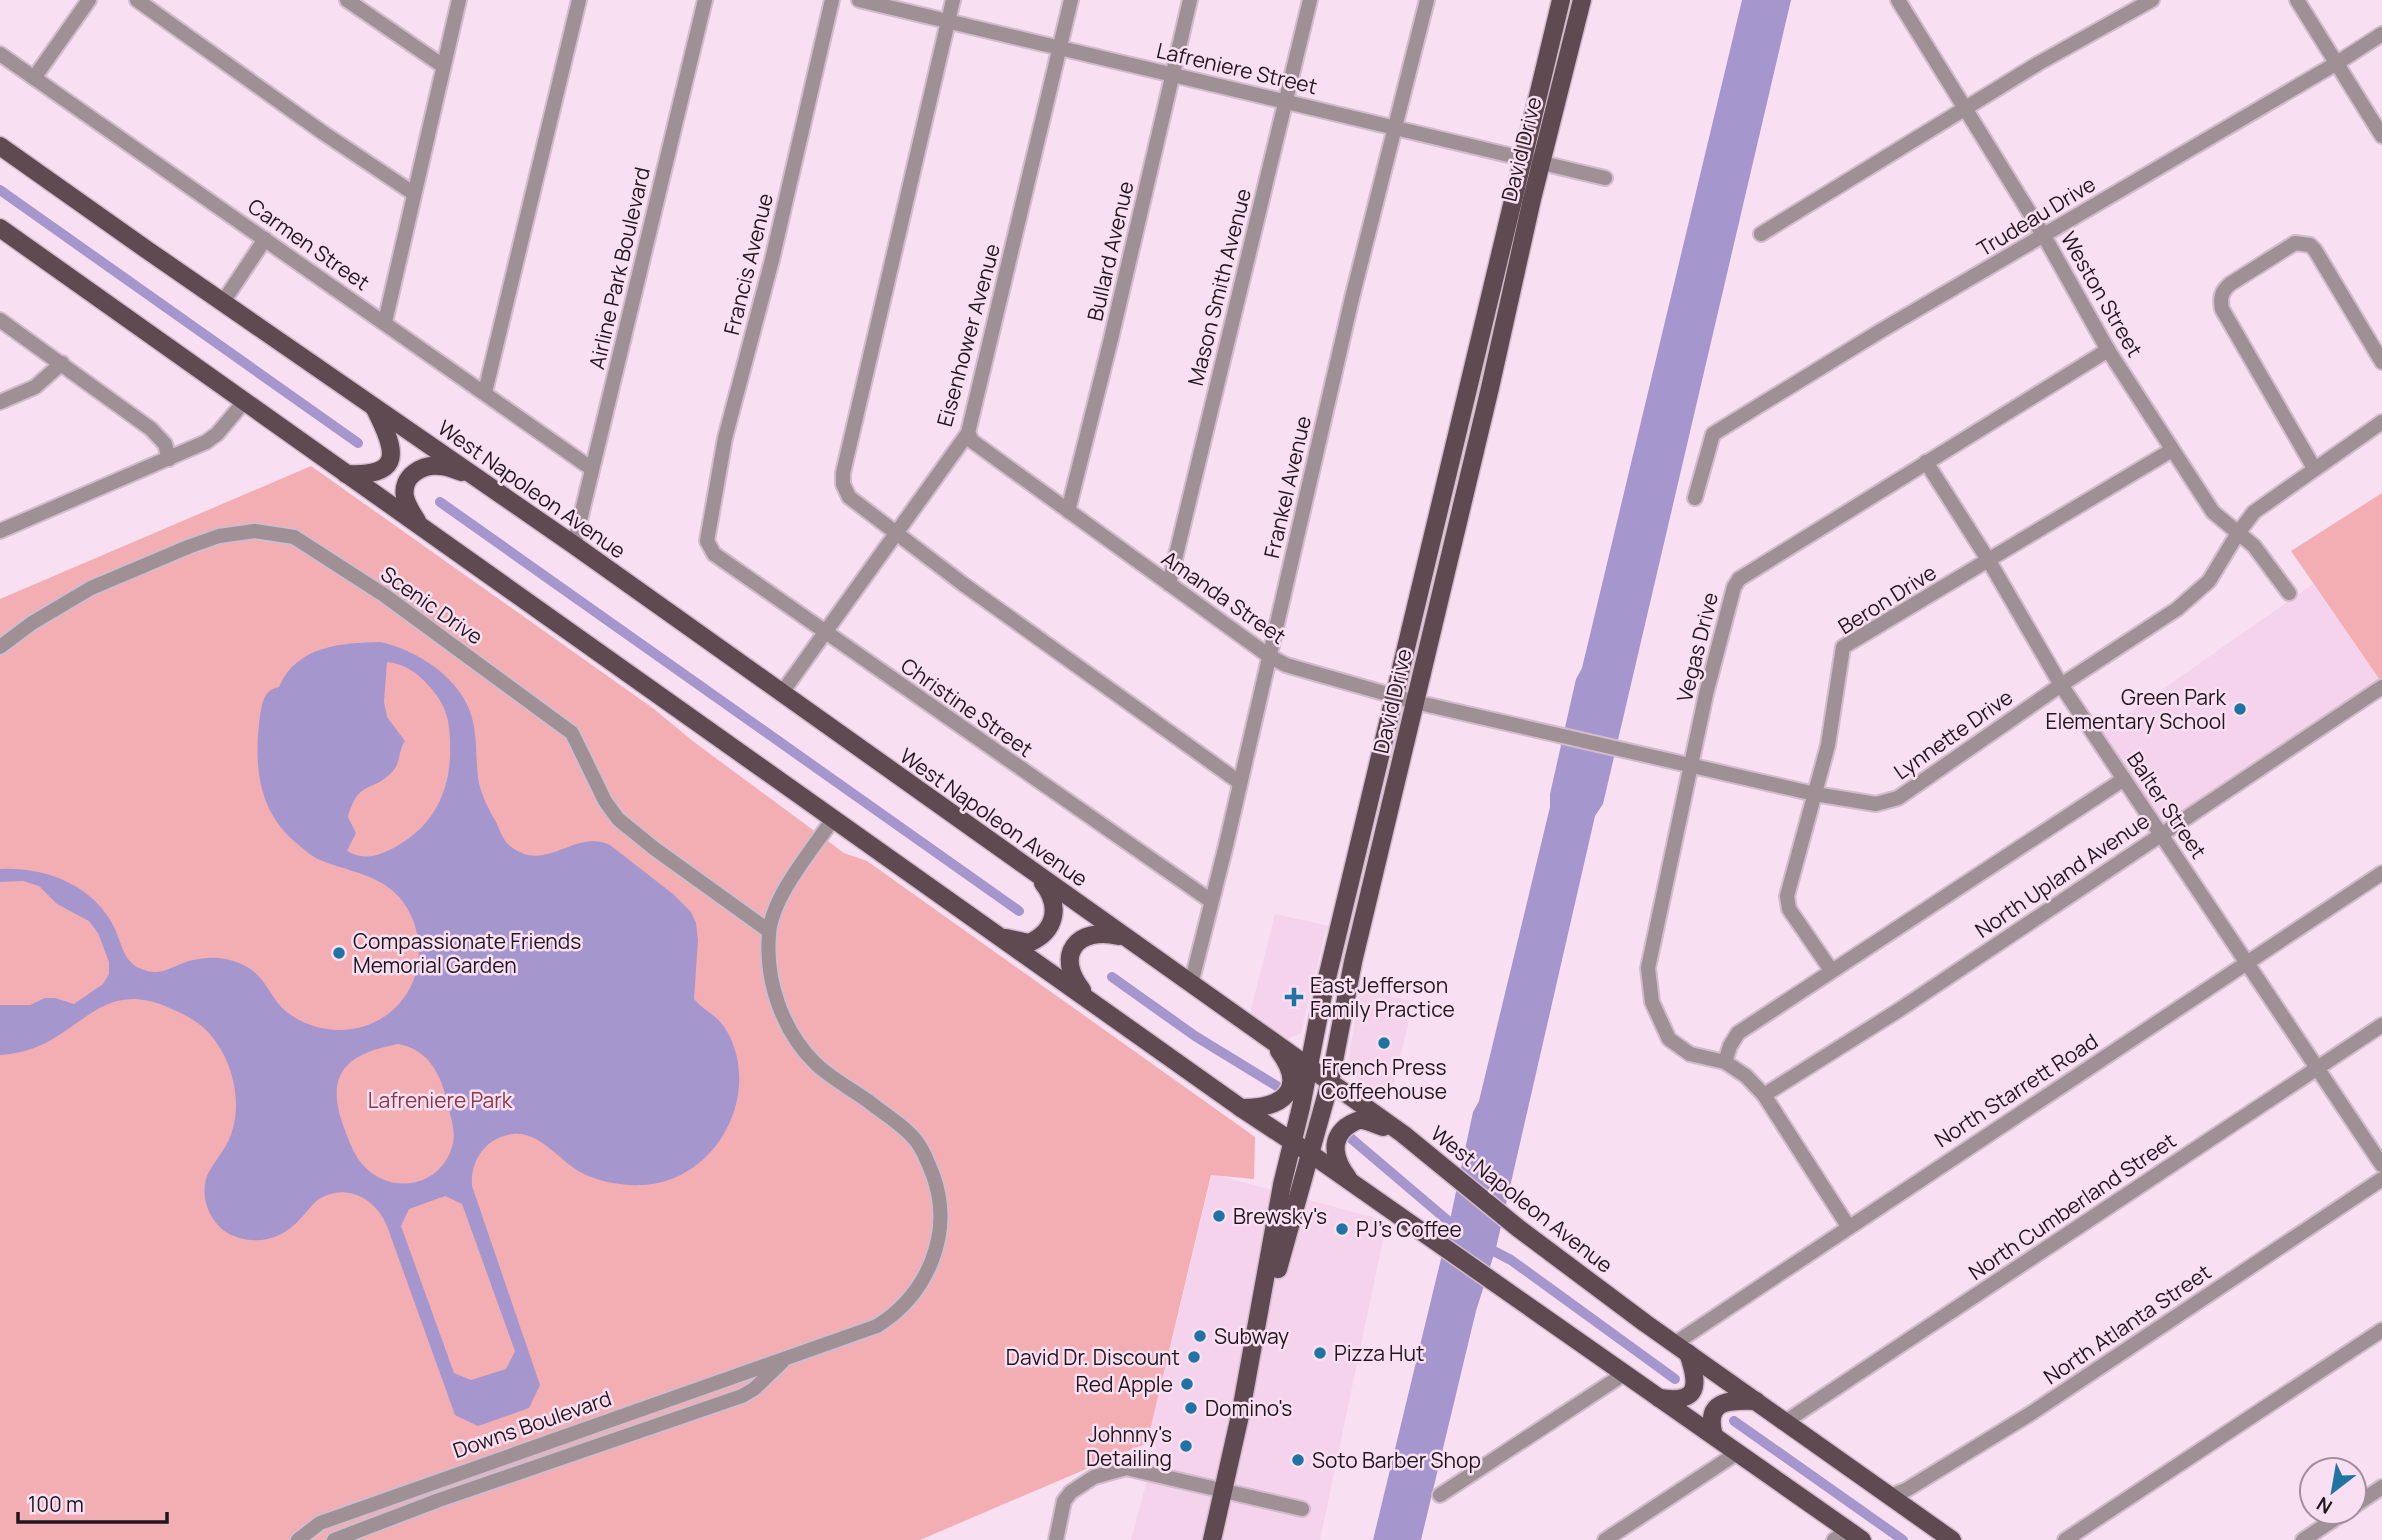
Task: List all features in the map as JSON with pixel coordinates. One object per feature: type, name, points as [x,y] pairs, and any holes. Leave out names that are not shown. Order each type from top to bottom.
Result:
[{"type":"main road","name":"David Drive","points":[[1241,1412],[1330,1082],[1353,961],[1480,429],[1561,0]]},
{"type":"main road","name":"David Drive","points":[[1212,1540],[1241,1412],[1282,1185],[1310,1067],[1322,999],[1395,694],[1460,424],[1532,161],[1582,0]]},
{"type":"main road","name":"West Napoleon Avenue","points":[[0,146],[574,545],[1310,1067],[1403,1134],[1518,1228],[1681,1348],[1952,1540]]},
{"type":"main road","points":[[0,228],[1241,1108],[1737,1452],[1848,1537]]},
{"type":"main road","points":[[346,474],[368,475],[385,467],[391,459],[389,435],[373,405]]},
{"type":"main road","points":[[1460,424],[1480,429]]},
{"type":"main road","points":[[421,527],[407,506],[404,493],[406,482],[413,472],[441,466],[475,477]]},
{"type":"main road","points":[[996,935],[1029,943],[1045,933],[1051,925],[1055,912],[1052,897],[1036,875]]},
{"type":"main road","points":[[1089,999],[1074,980],[1069,967],[1075,946],[1084,936],[1094,933],[1126,937]]},
{"type":"main road","points":[[1241,1108],[1262,1109],[1277,1104],[1286,1096],[1292,1079],[1289,1065],[1273,1042]]},
{"type":"main road","points":[[1350,1182],[1335,1154],[1335,1141],[1349,1125],[1362,1120],[1403,1134]]},
{"type":"main road","points":[[1659,1398],[1677,1401],[1689,1396],[1693,1391],[1695,1381],[1681,1348]]},
{"type":"main road","points":[[1714,1436],[1712,1422],[1715,1409],[1720,1404],[1729,1400],[1756,1401]]},
{"type":"street","points":[[34,78],[89,0]]},
{"type":"street","points":[[136,0],[321,132],[413,193]]},
{"type":"street","points":[[347,0],[443,66]]},
{"type":"street","points":[[385,322],[459,0]]},
{"type":"street","points":[[485,392],[579,0]]},
{"type":"street","name":"Airline Park Boulevard","points":[[574,545],[705,0]]},
{"type":"street","name":"Francis Avenue","points":[[706,540],[725,438],[772,260],[832,0]]},
{"type":"street","name":"Lafreniere Street","points":[[859,0],[1605,178]]},
{"type":"street","points":[[953,0],[843,480],[849,497],[963,584],[1239,782]]},
{"type":"street","name":"Eisenhower Avenue","points":[[781,694],[968,433],[1071,0]]},
{"type":"street","name":"Bullard Avenue","points":[[1068,511],[1190,0]]},
{"type":"street","name":"Mason Smith Avenue","points":[[1169,584],[1310,0]]},
{"type":"street","name":"Frankel Avenue","points":[[1191,984],[1352,298],[1427,0]]},
{"type":"street","name":"Weston Street","points":[[1898,0],[2044,236],[2108,350],[2172,450],[2213,512],[2254,546],[2288,593]]},
{"type":"street","points":[[1761,234],[2039,63],[2152,0]]},
{"type":"street","points":[[2297,0],[2382,136]]},
{"type":"street","name":"Trudeau Drive","points":[[1695,498],[1713,434],[1882,330],[2382,34]]},
{"type":"street","name":"Carmen Street","points":[[0,54],[592,469]]},
{"type":"street","points":[[223,302],[265,239]]},
{"type":"street","points":[[2314,468],[2222,309],[2222,290],[2295,243],[2310,245],[2382,362]]},
{"type":"street","points":[[0,320],[151,429],[165,444],[169,459]]},
{"type":"street","name":"Vegas Drive","points":[[1848,1226],[1763,1095],[1746,1076],[1725,1062],[1690,1054],[1670,1039],[1656,1014],[1649,989],[1648,968],[1706,694],[1734,587],[1739,579],[2108,350]]},
{"type":"street","points":[[0,402],[35,387],[62,363]]},
{"type":"street","points":[[0,531],[206,442],[217,434],[244,402]]},
{"type":"street","name":"Lynnette Drive","points":[[1617,749],[1815,794],[1876,804],[1898,798],[2177,609],[2209,581],[2238,533],[2259,508],[2382,422]]},
{"type":"street","name":"Amanda Street","points":[[968,433],[972,441],[1269,656],[1286,665],[1395,694],[1415,702],[1617,749]]},
{"type":"street","name":"Beron Drive","points":[[1831,970],[1788,909],[1787,896],[1828,745],[1843,648],[2172,450]]},
{"type":"street","name":"Balter Street","points":[[1926,462],[1989,561],[2062,685],[2382,1165]]},
{"type":"street","name":"Scenic Drive","points":[[0,647],[32,623],[91,589],[188,547],[219,536],[255,531],[294,537],[384,596],[562,724],[572,733],[605,801],[618,820],[769,931]]},
{"type":"street","name":"Christine Street","points":[[706,540],[714,554],[825,634],[1211,901]]},
{"type":"street","name":"North Upland Avenue","points":[[1763,1095],[1899,1010],[2382,687]]},
{"type":"street","points":[[1725,1062],[1738,1032],[2124,779]]},
{"type":"street","name":"Downs Boulevard","points":[[298,1540],[320,1522],[877,1326],[893,1316],[908,1301],[922,1282],[933,1259],[940,1221],[940,1201],[927,1159],[917,1142],[902,1127],[817,1064],[794,1038],[782,1014],[770,974],[769,931],[785,888],[833,819]]},
{"type":"street","name":"North Starrett Road","points":[[1681,1348],[1848,1226],[2382,873]]},
{"type":"street","name":"North Cumberland Street","points":[[1786,1422],[2382,1025]]},
{"type":"street","name":"North Atlanta Street","points":[[1890,1496],[1906,1490],[2030,1414],[2382,1179]]},
{"type":"street","points":[[2065,1540],[2382,1330]]},
{"type":"street","name":"Downs Boulevard","points":[[334,1540],[439,1500],[742,1396],[754,1389],[786,1359]]},
{"type":"street","points":[[1440,1495],[1624,1374]]},
{"type":"street","points":[[1605,1540],[1737,1452]]},
{"type":"street","points":[[1056,1540],[1064,1501],[1071,1492],[1094,1477],[1126,1468],[1302,1509]]},
{"type":"street","points":[[2303,1540],[2324,1526]]},
{"type":"shaded area","points":[[1742,0],[1791,0],[1603,804],[1595,816],[1496,1248],[1476,1311],[1421,1540],[1373,1540],[1447,1234],[1473,1112],[1479,1101],[1550,807],[1550,794],[1576,679],[1582,668]]},
{"type":"shaded area","name":"Green Park Elementary School","points":[[2313,584],[2382,683],[2165,827],[2100,733]]},
{"type":"shaded area","points":[[381,642],[410,652],[437,669],[459,691],[467,704],[474,726],[480,788],[509,845],[522,853],[535,856],[584,842],[597,841],[610,845],[673,894],[691,912],[696,923],[698,940],[694,999],[726,1029],[738,1062],[739,1087],[734,1111],[724,1134],[709,1154],[690,1170],[667,1180],[642,1185],[610,1183],[580,1172],[548,1147],[522,1134],[503,1136],[482,1151],[474,1167],[472,1186],[540,1385],[529,1408],[478,1426],[455,1415],[387,1226],[376,1208],[368,1201],[350,1193],[330,1194],[316,1201],[287,1231],[262,1240],[234,1236],[226,1232],[212,1217],[205,1199],[206,1179],[231,1134],[236,1102],[232,1076],[222,1051],[202,1026],[187,1016],[147,1000],[116,1001],[91,1013],[39,1046],[0,1055],[0,1005],[30,1005],[45,998],[74,1004],[103,984],[109,974],[109,962],[98,933],[89,921],[57,904],[39,886],[23,881],[0,882],[0,869],[34,871],[82,890],[106,914],[129,961],[146,971],[159,972],[201,959],[230,960],[246,966],[261,978],[288,1013],[325,1029],[363,1027],[395,1008],[416,973],[419,954],[417,934],[406,906],[384,884],[316,858],[301,847],[273,817],[259,773],[260,713],[265,696],[279,687],[297,662],[309,655],[322,649]],"holes":[[[387,662],[405,667],[424,680],[442,705],[450,734],[448,775],[439,803],[422,827],[411,837],[378,855],[360,856],[347,851],[356,833],[348,817],[352,805],[362,791],[393,771],[405,741],[387,717],[384,702]],[[398,1044],[410,1047],[427,1060],[439,1078],[453,1128],[452,1147],[446,1161],[437,1171],[413,1183],[387,1181],[374,1175],[356,1156],[342,1122],[337,1090],[340,1077],[355,1059]],[[445,1196],[462,1204],[515,1351],[506,1369],[471,1380],[454,1373],[401,1226],[409,1209]]]},
{"type":"shaded area","points":[[1275,914],[1329,926],[1301,1033],[1286,1040],[1252,1015],[1251,1009]]},
{"type":"shaded area","points":[[1360,989],[1410,1001],[1408,1025],[1394,1082],[1382,1098],[1347,1070]]},
{"type":"shaded area","points":[[1212,1174],[1387,1221],[1320,1540],[1131,1540],[1156,1447],[1147,1443]]},
{"type":"green space","name":"Lafreniere Park","points":[[311,466],[654,709],[694,742],[844,853],[867,861],[1255,1137],[1254,1179],[1211,1175],[1147,1443],[920,1540],[0,1540],[0,599]]},
{"type":"green space","points":[[2382,493],[2382,683],[2291,551]]},
{"type":"waterway","points":[[0,190],[358,443]]},
{"type":"waterway","points":[[440,502],[1019,911]]},
{"type":"waterway","points":[[1112,977],[1195,1036],[1280,1088]]},
{"type":"waterway","points":[[1347,1135],[1460,1231]]},
{"type":"waterway","points":[[1482,1245],[1511,1260],[1675,1379]]},
{"type":"waterway","points":[[1734,1421],[1903,1540]]},
{"type":"place","name":"Green Park Elementary School","points":[[2240,709]]},
{"type":"place","name":"Compassionate Friends Memorial Garden","points":[[339,953]]},
{"type":"place","name":"East Jefferson Family Practice","points":[[1294,997]]},
{"type":"place","name":"French Press Coffeehouse","points":[[1384,1043]]},
{"type":"place","name":"Brewsky's","points":[[1219,1216]]},
{"type":"place","name":"PJ's Coffee","points":[[1342,1229]]},
{"type":"place","name":"Subway","points":[[1200,1336]]},
{"type":"place","name":"Pizza Hut","points":[[1320,1353]]},
{"type":"place","name":"David Dr. Discount","points":[[1194,1357]]},
{"type":"place","name":"Red Apple","points":[[1187,1384]]},
{"type":"place","name":"Domino's","points":[[1191,1408]]},
{"type":"place","name":"Johnny's Detailing","points":[[1186,1446]]},
{"type":"place","name":"Soto Barber Shop","points":[[1298,1460]]}]
